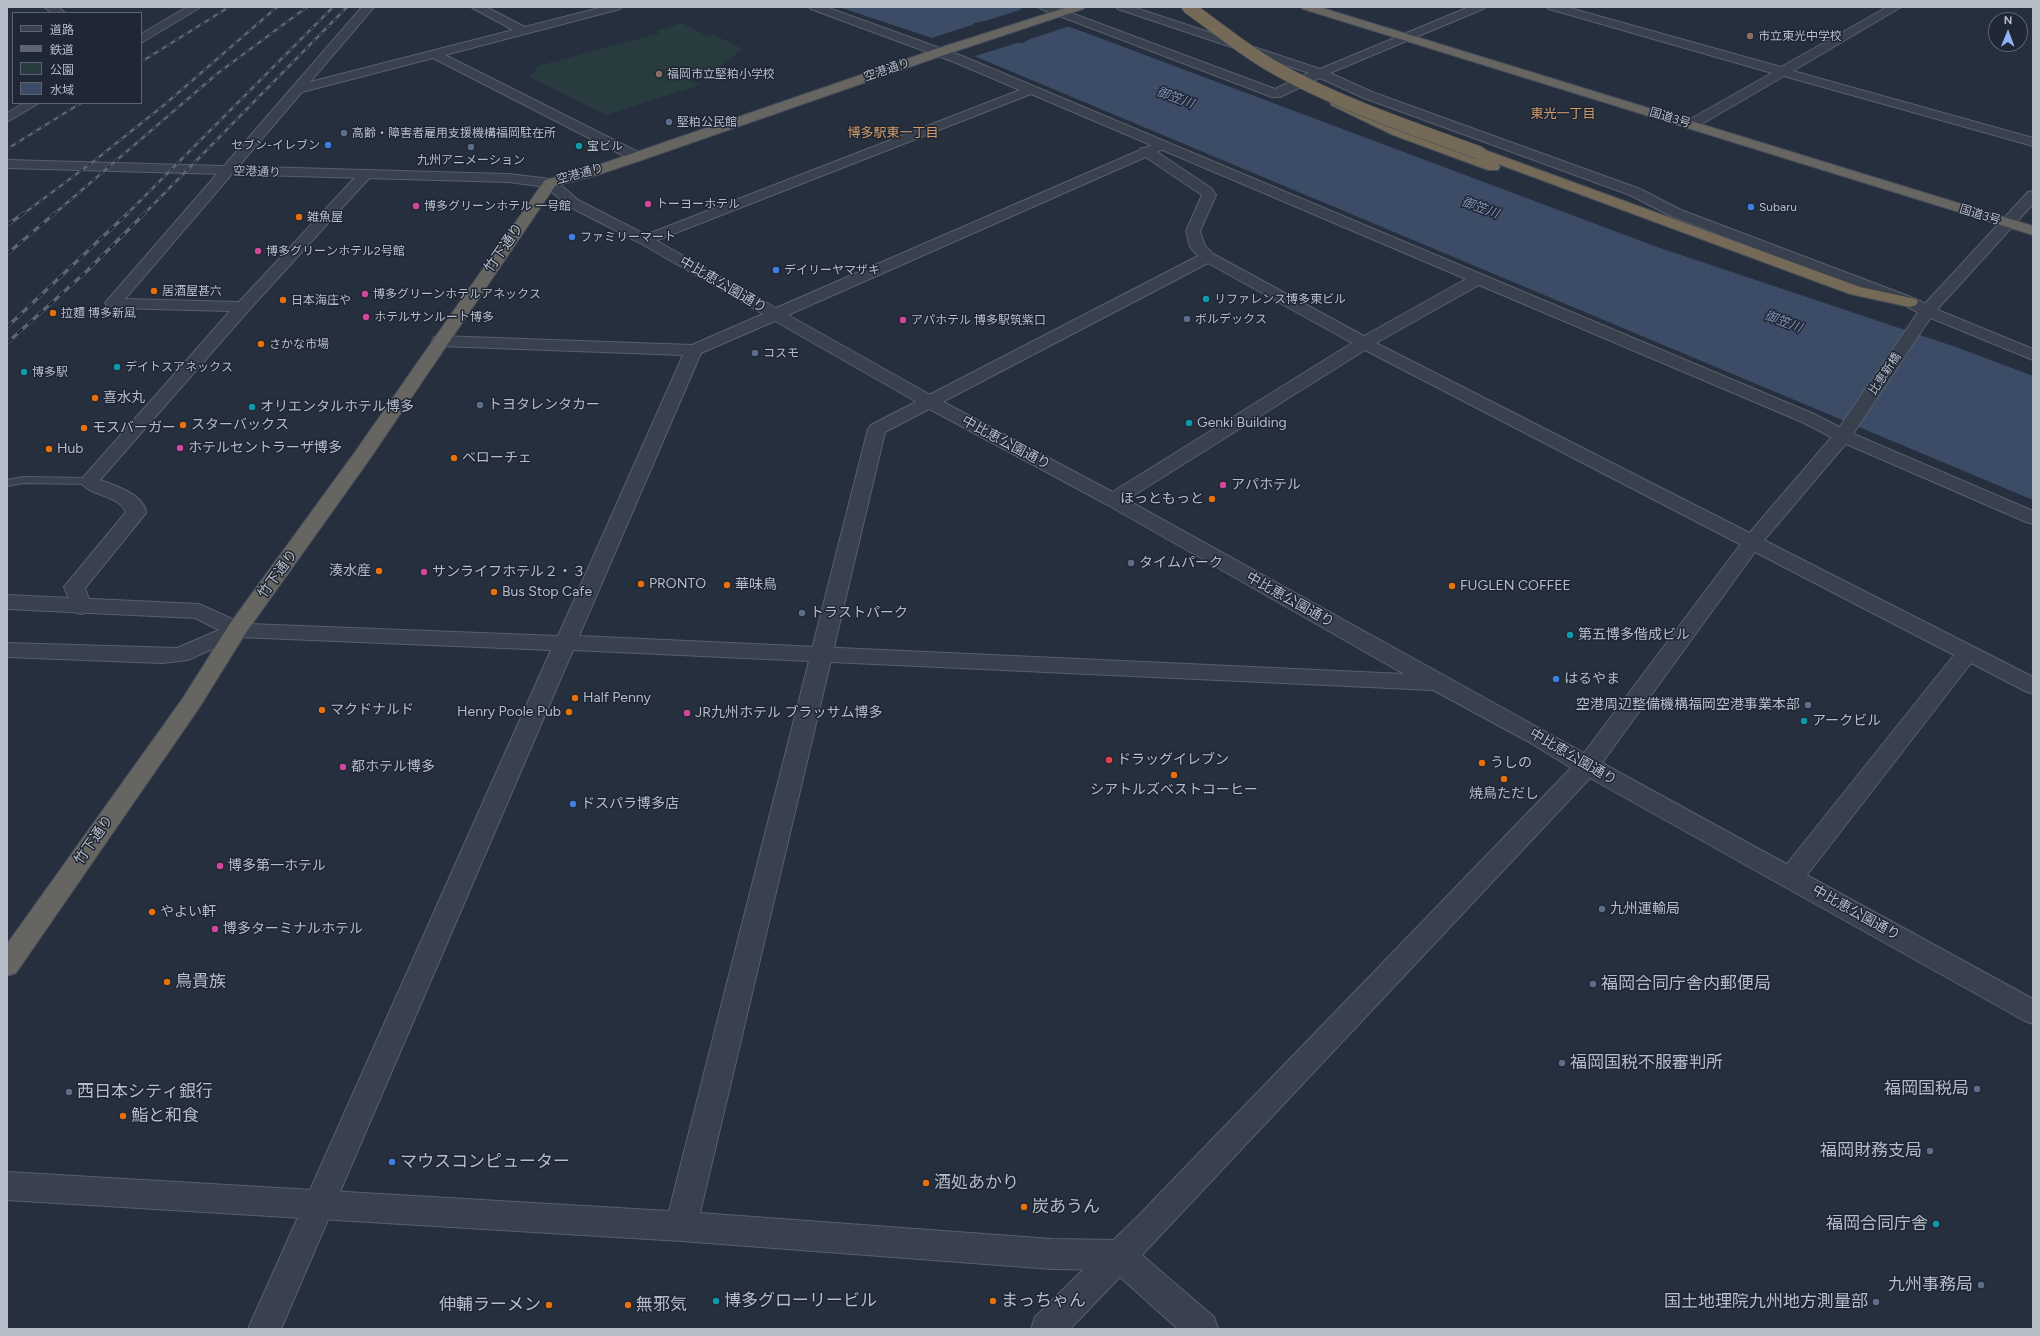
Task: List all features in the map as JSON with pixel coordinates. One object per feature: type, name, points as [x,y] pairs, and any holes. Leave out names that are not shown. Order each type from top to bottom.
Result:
[{"type":"highway","name":"空港通り","points":[[550,183],[589,173],[943,51],[1079,7]]},
{"type":"highway","points":[[1188,7],[1242,48],[1368,119],[1398,132],[1599,206],[1677,219]]},
{"type":"highway","points":[[1206,7],[1257,46],[1313,79],[1376,106],[1626,196],[1677,219],[1856,291],[1910,302]]},
{"type":"highway","name":"国道3号","points":[[1307,7],[2033,231]]},
{"type":"highway","name":"竹下通り","points":[[7,965],[191,702],[237,630],[281,572],[550,183]]},
{"type":"street","points":[[142,38],[194,7]]},
{"type":"street","points":[[243,307],[113,303],[368,7]]},
{"type":"street","points":[[477,7],[524,31]]},
{"type":"street","points":[[815,7],[943,51],[1161,146],[1808,418],[1843,436],[2033,518]]},
{"type":"street","points":[[1045,7],[1276,94],[1320,73],[1478,7]]},
{"type":"street","points":[[1122,7],[1320,73],[1368,95],[1634,192],[1677,219],[1910,302],[1927,311],[2033,355]]},
{"type":"street","points":[[1553,7],[2033,142]]},
{"type":"street","points":[[1690,124],[1894,7]]},
{"type":"street","points":[[297,89],[610,8]]},
{"type":"street","points":[[435,54],[637,157]]},
{"type":"street","points":[[646,240],[1031,90]]},
{"type":"street","points":[[7,118],[31,104]]},
{"type":"street","points":[[440,341],[694,350],[1146,151],[1161,146]]},
{"type":"street","points":[[1146,151],[1206,191],[1209,196],[1193,231],[1198,247],[1208,257],[1274,295],[1364,342],[2033,686]]},
{"type":"street","name":"空港通り","points":[[7,164],[509,178],[550,183]]},
{"type":"street","points":[[81,607],[74,587],[136,513],[136,510],[122,495],[92,484],[89,481],[243,307],[365,175]]},
{"type":"street","name":"中比恵公園通り","points":[[550,183],[573,203],[646,240],[928,401],[1113,500],[1439,684],[1537,736],[1587,766],[1791,877],[2033,1012]]},
{"type":"street","name":"比恵新橋","points":[[1047,1329],[1587,766],[1753,541],[1843,436],[1927,311],[2033,195]]},
{"type":"street","points":[[682,1226],[877,429],[928,401],[1208,257]]},
{"type":"street","points":[[1113,500],[1364,342],[1476,279]]},
{"type":"street","points":[[264,1329],[694,350]]},
{"type":"street","points":[[7,602],[81,607],[198,611],[237,630],[566,643],[1439,684]]},
{"type":"street","points":[[7,650],[162,656],[180,655],[237,630]]},
{"type":"street","points":[[1791,877],[1968,652]]},
{"type":"street","points":[[7,1186],[682,1226],[1044,1253],[1119,1255],[1202,1329]]},
{"type":"lane","points":[[7,483],[24,480],[89,481]]},
{"type":"green space","points":[[682,23],[709,37],[714,35],[743,49],[717,69],[684,78],[700,85],[606,115],[530,77],[538,66],[660,33],[656,31]]},
{"type":"water","name":"御笠川","points":[[839,7],[1017,7],[1657,247],[1956,347],[2033,376],[2033,500],[929,37]]},
{"type":"pier","points":[[1026,8],[1070,26],[1030,39],[1023,43],[1017,43],[972,57],[928,39],[972,25],[974,23]]},
{"type":"railway","points":[[142,61],[229,7]]},
{"type":"railway","points":[[23,214],[94,161],[164,105],[277,7]]},
{"type":"railway","points":[[54,214],[218,73],[307,7]]},
{"type":"railway","points":[[128,213],[333,7]]},
{"type":"railway","points":[[144,214],[347,7]]},
{"type":"railway","points":[[7,149],[79,104]]},
{"type":"railway","points":[[7,225],[24,213]]},
{"type":"railway","points":[[7,254],[55,213]]},
{"type":"railway","points":[[7,327],[128,213]]},
{"type":"railway","points":[[7,343],[88,270],[144,214]]},
{"type":"place","name":"市立東光中学校","points":[[1750,36]]},
{"type":"place","name":"福岡市立堅粕小学校","points":[[659,74]]},
{"type":"place","name":"堅粕公民館","points":[[669,122]]},
{"type":"place","name":"高齢・障害者雇用支援機構福岡駐在所","points":[[344,133]]},
{"type":"place","name":"セブン-イレブン","points":[[328,145]]},
{"type":"place","name":"宝ビル","points":[[579,146]]},
{"type":"place","name":"九州アニメーション","points":[[471,147]]},
{"type":"place","name":"トーヨーホテル","points":[[648,204]]},
{"type":"place","name":"博多グリーンホテル 一号館","points":[[416,206]]},
{"type":"place","name":"Subaru","points":[[1751,207]]},
{"type":"place","name":"雑魚屋","points":[[299,217]]},
{"type":"place","name":"ファミリーマート","points":[[572,237]]},
{"type":"place","name":"博多グリーンホテル2号館","points":[[258,251]]},
{"type":"place","name":"デイリーヤマザキ","points":[[776,270]]},
{"type":"place","name":"居酒屋甚六","points":[[154,291]]},
{"type":"place","name":"博多グリーンホテルアネックス","points":[[365,294]]},
{"type":"place","name":"リファレンス博多東ビル","points":[[1206,299]]},
{"type":"place","name":"日本海庄や","points":[[283,300]]},
{"type":"place","name":"拉麵 博多新風","points":[[53,313]]},
{"type":"place","name":"ホテルサンルート博多","points":[[366,317]]},
{"type":"place","name":"ボルデックス","points":[[1187,319]]},
{"type":"place","name":"アパホテル 博多駅筑紫口","points":[[903,320]]},
{"type":"place","name":"さかな市場","points":[[261,344]]},
{"type":"place","name":"コスモ","points":[[755,353]]},
{"type":"place","name":"デイトスアネックス","points":[[117,367]]},
{"type":"place","name":"博多駅","points":[[24,372]]},
{"type":"place","name":"喜水丸","points":[[95,398]]},
{"type":"place","name":"トヨタレンタカー","points":[[480,405]]},
{"type":"place","name":"オリエンタルホテル博多","points":[[252,407]]},
{"type":"place","name":"Genki Building","points":[[1189,423]]},
{"type":"place","name":"スターバックス","points":[[183,425]]},
{"type":"place","name":"モスバーガー","points":[[84,428]]},
{"type":"place","name":"ホテルセントラーザ博多","points":[[180,448]]},
{"type":"place","name":"Hub","points":[[49,449]]},
{"type":"place","name":"ベローチェ","points":[[454,458]]},
{"type":"place","name":"アパホテル","points":[[1223,485]]},
{"type":"place","name":"ほっともっと","points":[[1212,499]]},
{"type":"place","name":"タイムパーク","points":[[1131,563]]},
{"type":"place","name":"湊水産","points":[[379,571]]},
{"type":"place","name":"サンライフホテル２・３","points":[[424,572]]},
{"type":"place","name":"PRONTO","points":[[641,584]]},
{"type":"place","name":"華味鳥","points":[[727,585]]},
{"type":"place","name":"FUGLEN COFFEE","points":[[1452,586]]},
{"type":"place","name":"Bus Stop Cafe","points":[[494,592]]},
{"type":"place","name":"トラストパーク","points":[[802,613]]},
{"type":"place","name":"第五博多偕成ビル","points":[[1570,635]]},
{"type":"place","name":"はるやま","points":[[1556,679]]},
{"type":"place","name":"Half Penny","points":[[575,698]]},
{"type":"place","name":"空港周辺整備機構福岡空港事業本部","points":[[1808,705]]},
{"type":"place","name":"マクドナルド","points":[[322,710]]},
{"type":"place","name":"Henry Poole Pub","points":[[569,712]]},
{"type":"place","name":"JR九州ホテル ブラッサム博多","points":[[687,713]]},
{"type":"place","name":"アークビル","points":[[1804,721]]},
{"type":"place","name":"ドラッグイレブン","points":[[1109,760]]},
{"type":"place","name":"うしの","points":[[1482,763]]},
{"type":"place","name":"都ホテル博多","points":[[343,767]]},
{"type":"place","name":"シアトルズベストコーヒー","points":[[1174,775]]},
{"type":"place","name":"焼鳥ただし","points":[[1504,779]]},
{"type":"place","name":"ドスパラ博多店","points":[[573,804]]},
{"type":"place","name":"博多第一ホテル","points":[[220,866]]},
{"type":"place","name":"九州運輸局","points":[[1602,909]]},
{"type":"place","name":"やよい軒","points":[[152,912]]},
{"type":"place","name":"博多ターミナルホテル","points":[[215,929]]},
{"type":"place","name":"鳥貴族","points":[[167,982]]},
{"type":"place","name":"福岡合同庁舎内郵便局","points":[[1593,984]]},
{"type":"place","name":"福岡国税不服審判所","points":[[1562,1063]]},
{"type":"place","name":"福岡国税局","points":[[1977,1089]]},
{"type":"place","name":"西日本シティ銀行","points":[[69,1092]]},
{"type":"place","name":"鮨と和食","points":[[123,1116]]},
{"type":"place","name":"福岡財務支局","points":[[1930,1151]]},
{"type":"place","name":"マウスコンピューター","points":[[392,1162]]},
{"type":"place","name":"酒処あかり","points":[[926,1183]]},
{"type":"place","name":"炭あうん","points":[[1024,1207]]},
{"type":"place","name":"福岡合同庁舎","points":[[1936,1224]]},
{"type":"place","name":"九州事務局","points":[[1981,1285]]},
{"type":"place","name":"博多グローリービル","points":[[716,1301]]},
{"type":"place","name":"まっちゃん","points":[[993,1301]]},
{"type":"place","name":"国土地理院九州地方測量部","points":[[1876,1302]]},
{"type":"place","name":"伸輔ラーメン","points":[[549,1305]]},
{"type":"place","name":"無邪気","points":[[628,1305]]},
{"type":"district","name":"東光一丁目","points":[[1563,114]]},
{"type":"district","name":"博多駅東一丁目","points":[[893,133]]}]
